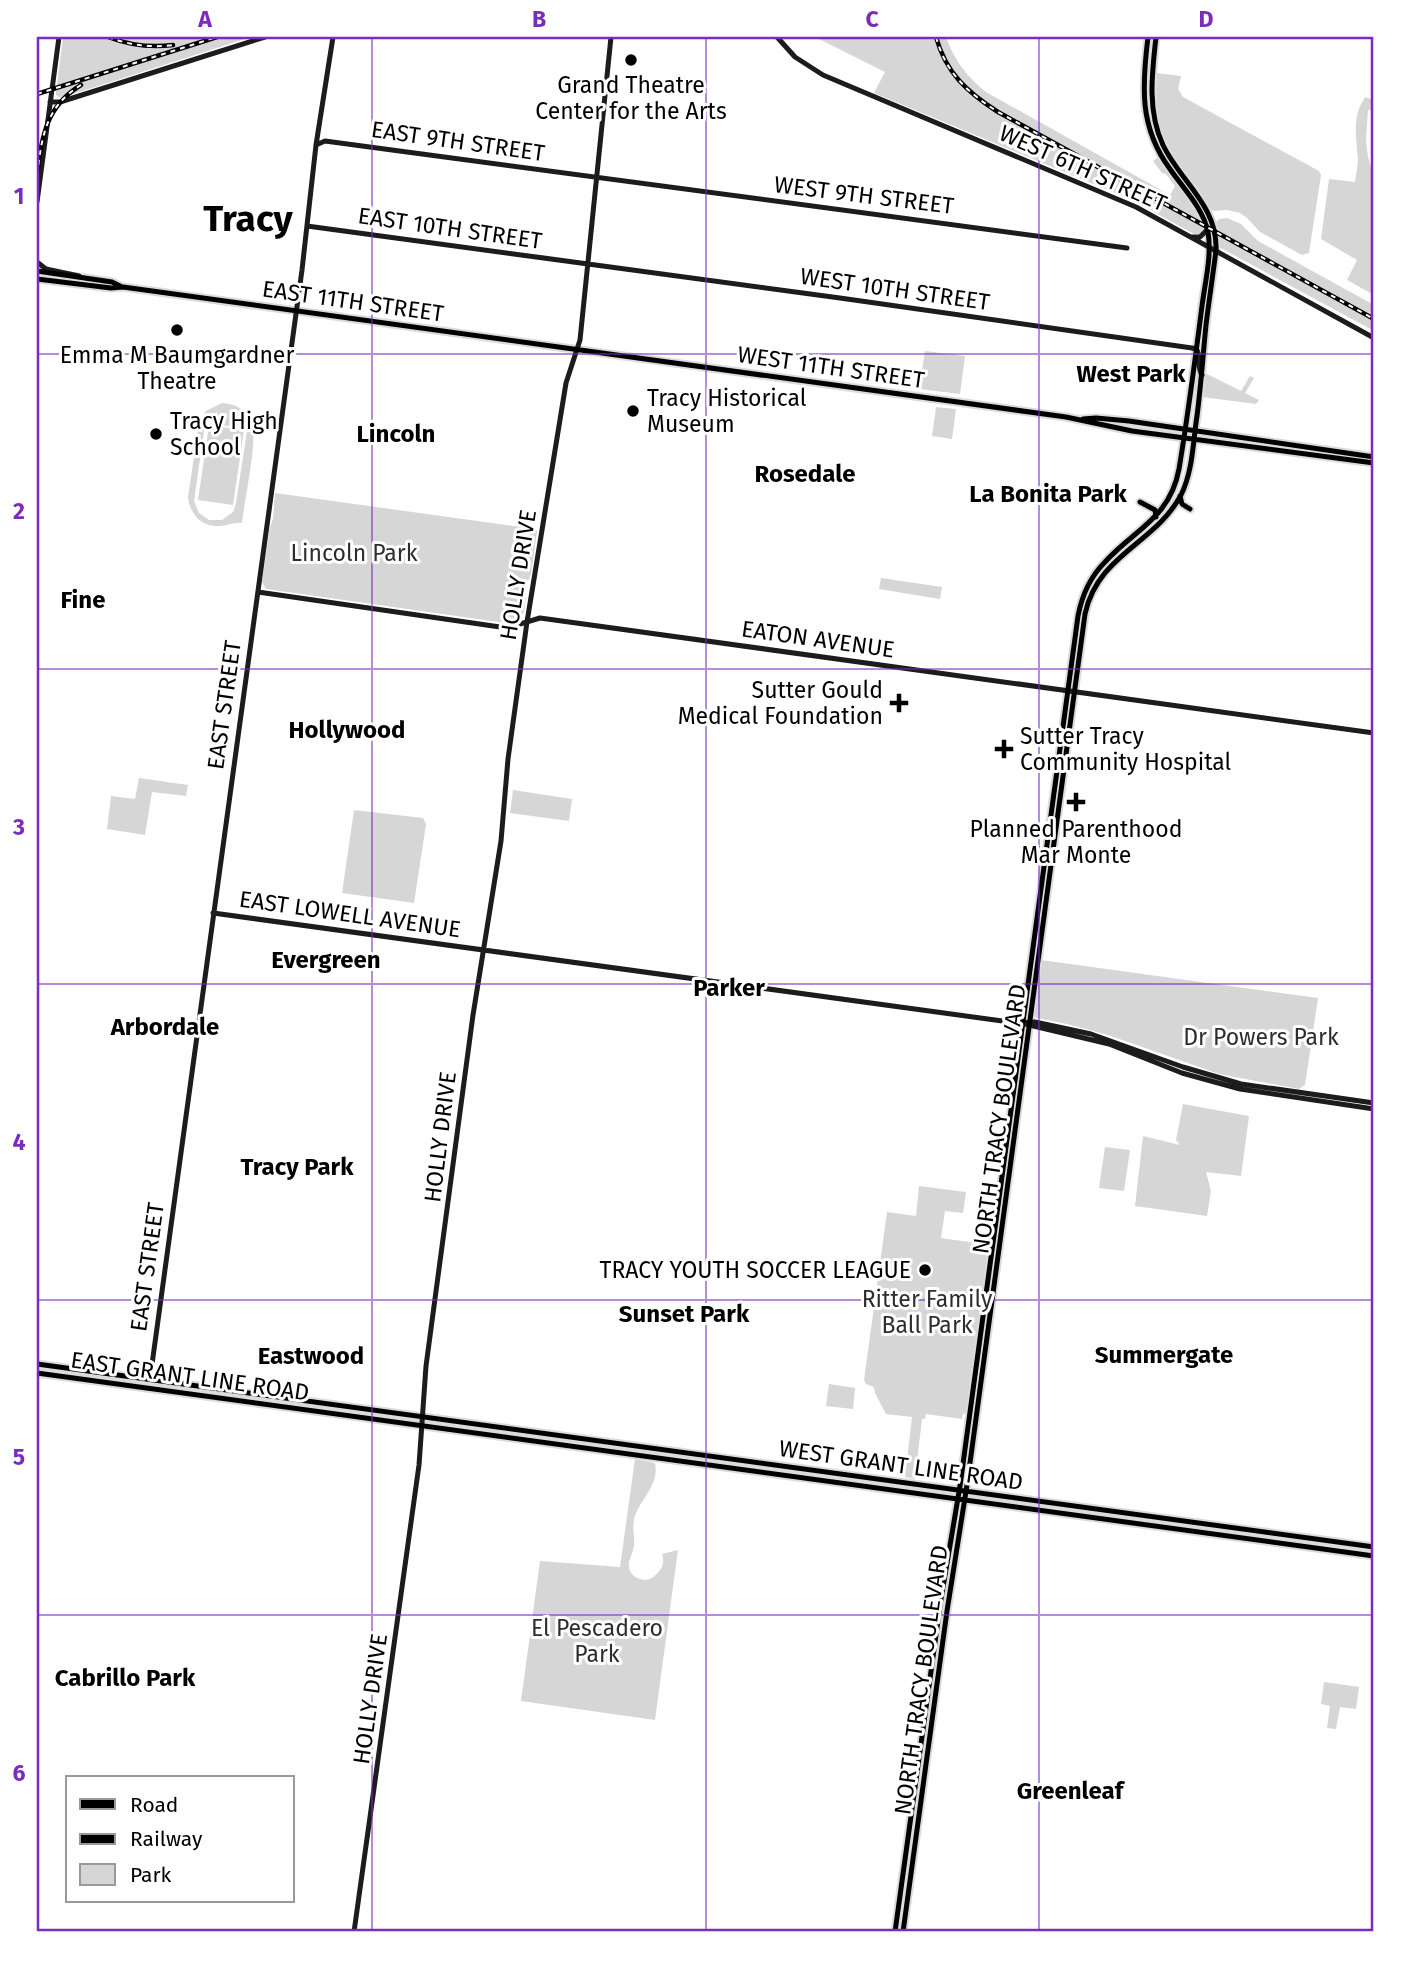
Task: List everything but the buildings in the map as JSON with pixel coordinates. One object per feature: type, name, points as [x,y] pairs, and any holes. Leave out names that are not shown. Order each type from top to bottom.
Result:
[{"type":"main road","name":"NORTH TRACY BOULEVARD","points":[[903,1932],[965,1500],[1071,691],[1078,615],[1088,584],[1098,569],[1156,517],[1175,487],[1196,349],[1209,246],[1207,230],[1195,203],[1159,152],[1148,126],[1144,94],[1148,37]]},
{"type":"main road","name":"NORTH TRACY BOULEVARD","points":[[1071,691],[1085,614],[1094,587],[1113,563],[1159,524],[1181,495],[1189,474],[1194,440],[1216,250],[1215,232],[1209,213],[1168,153],[1156,126],[1152,94],[1156,37]]},
{"type":"main road","name":"EAST 11TH STREET","points":[[37,271],[112,282],[123,287]]},
{"type":"main road","name":"EAST 11TH STREET","points":[[37,279],[111,288],[123,287],[578,349]]},
{"type":"main road","name":"WEST 11TH STREET","points":[[578,349],[1080,419],[1120,420],[1185,428],[1374,457]]},
{"type":"main road","name":"WEST 11TH STREET","points":[[1080,419],[1127,430],[1374,463]]},
{"type":"main road","points":[[1181,495],[1182,504],[1190,509]]},
{"type":"main road","points":[[1140,502],[1154,508],[1156,517]]},
{"type":"main road","name":"NORTH TRACY BOULEVARD","points":[[895,1932],[941,1599],[1027,1024]]},
{"type":"main road","name":"EAST GRANT LINE ROAD","points":[[37,1364],[422,1416]]},
{"type":"main road","name":"EAST GRANT LINE ROAD","points":[[37,1373],[422,1426]]},
{"type":"main road","name":"WEST GRANT LINE ROAD","points":[[422,1416],[1374,1547]]},
{"type":"main road","name":"WEST GRANT LINE ROAD","points":[[422,1426],[1374,1556]]},
{"type":"main road","points":[[1090,1517],[1107,1511]]},
{"type":"street","points":[[37,202],[59,37]]},
{"type":"street","points":[[50,102],[60,102],[265,37]]},
{"type":"street","name":"EAST STREET","points":[[150,1379],[296,310],[316,145],[333,37]]},
{"type":"street","name":"HOLLY DRIVE","points":[[354,1932],[419,1465],[426,1366],[500,841],[527,622],[566,383],[581,333],[611,37]]},
{"type":"street","name":"WEST 6TH STREET","points":[[777,37],[795,57],[823,75],[1121,200],[1374,338]]},
{"type":"street","name":"EAST 9TH STREET","points":[[316,145],[326,141],[597,177]]},
{"type":"street","name":"WEST 9TH STREET","points":[[597,177],[1127,248]]},
{"type":"street","name":"EAST 10TH STREET","points":[[307,226],[589,264]]},
{"type":"street","points":[[1190,237],[1200,237],[1207,230]]},
{"type":"street","points":[[37,262],[46,269],[74,274],[85,279]]},
{"type":"street","name":"WEST 10TH STREET","points":[[589,264],[1196,349]]},
{"type":"street","points":[[1196,349],[1199,352],[1202,375]]},
{"type":"street","name":"EATON AVENUE","points":[[258,592],[507,628],[540,618],[1374,733]]},
{"type":"street","name":"EAST LOWELL AVENUE","points":[[213,913],[1027,1024],[1109,1044],[1181,1073],[1240,1089],[1374,1106]]},
{"type":"green space","points":[[63,37],[251,37],[61,98],[56,92]]},
{"type":"green space","points":[[815,37],[946,37],[962,68],[986,92],[1170,195],[1175,186],[1153,161],[1158,157],[1191,203],[1203,230],[1200,234],[1194,234],[1132,200],[874,93],[885,72]]},
{"type":"green space","points":[[1157,73],[1181,76],[1178,89],[1183,97],[1319,171],[1321,175],[1309,253],[1302,255],[1260,232],[1240,213],[1210,209],[1165,139],[1158,116]]},
{"type":"green space","points":[[1365,97],[1374,100],[1374,113],[1373,110],[1368,110],[1366,141],[1374,176],[1374,295],[1347,280],[1357,260],[1321,239],[1329,179],[1355,182],[1358,159],[1357,119]]},
{"type":"green space","points":[[1227,218],[1241,224],[1258,241],[1374,305],[1374,331],[1219,247],[1216,222]]},
{"type":"green space","points":[[925,351],[965,356],[960,394],[919,389]]},
{"type":"green space","points":[[1205,373],[1241,391],[1250,376],[1254,378],[1245,393],[1259,400],[1256,404],[1202,397]]},
{"type":"green space","points":[[222,403],[231,405],[244,411],[252,423],[252,456],[242,523],[219,526],[207,524],[197,518],[189,503],[199,423],[206,411]],"holes":[[[217,412],[214,424],[242,428],[237,426],[239,415],[247,431],[233,512],[222,520],[209,520],[199,513],[194,501],[205,424],[208,417]]]},
{"type":"green space","points":[[936,407],[956,409],[952,439],[932,436]]},
{"type":"green space","points":[[209,425],[244,430],[233,505],[198,500]]},
{"type":"green space","name":"Lincoln Park","points":[[275,493],[535,529],[537,531],[524,612],[515,621],[506,623],[266,589],[262,582]]},
{"type":"green space","points":[[881,578],[942,587],[940,599],[879,589]]},
{"type":"green space","points":[[139,778],[188,785],[186,796],[152,792],[145,835],[107,829],[111,796],[135,799]]},
{"type":"green space","points":[[513,790],[572,799],[569,821],[510,813]]},
{"type":"green space","points":[[354,810],[423,818],[426,824],[414,903],[342,893]]},
{"type":"green space","name":"Dr Powers Park","points":[[1041,960],[1318,998],[1305,1085],[1299,1089],[1219,1074],[1108,1035],[1036,1018],[1034,1014]]},
{"type":"green space","points":[[1183,1104],[1249,1116],[1241,1176],[1206,1172],[1211,1191],[1207,1216],[1135,1206],[1143,1136],[1180,1145],[1176,1140]]},
{"type":"green space","points":[[1105,1147],[1130,1150],[1124,1191],[1099,1188]]},
{"type":"green space","name":"Ritter Family Ball Park","points":[[919,1186],[966,1192],[963,1213],[945,1211],[941,1238],[990,1245],[967,1412],[962,1419],[926,1414],[925,1419],[922,1419],[915,1479],[905,1477],[912,1417],[886,1414],[874,1387],[866,1384],[864,1380],[887,1212],[916,1216]]},
{"type":"green space","points":[[829,1384],[855,1388],[853,1409],[826,1406]]},
{"type":"green space","name":"El Pescadero Park","points":[[635,1459],[655,1463],[656,1471],[652,1485],[634,1519],[630,1571],[638,1578],[650,1579],[661,1568],[662,1554],[678,1550],[655,1720],[521,1701],[540,1561],[620,1567]]},
{"type":"green space","points":[[1324,1682],[1359,1687],[1356,1709],[1340,1707],[1336,1729],[1327,1728],[1330,1706],[1321,1704]]},
{"type":"railway","points":[[108,37],[140,45],[173,45]]},
{"type":"railway","points":[[37,94],[217,37]]},
{"type":"railway","points":[[936,37],[940,50],[959,80],[998,112],[1374,319]]},
{"type":"railway","points":[[37,175],[47,124],[60,103],[81,85]]},
{"type":"place","name":"Grand Theatre Center for the Arts","points":[[631,60]]},
{"type":"place","name":"Emma M Baumgardner Theatre","points":[[177,330]]},
{"type":"place","name":"Tracy Historical Museum","points":[[633,411]]},
{"type":"place","name":"Tracy High School","points":[[156,434]]},
{"type":"place","name":"Sutter Gould Medical Foundation","points":[[899,703]]},
{"type":"place","name":"Sutter Tracy Community Hospital","points":[[1004,749]]},
{"type":"place","name":"Planned Parenthood Mar Monte","points":[[1076,802]]},
{"type":"place","name":"TRACY YOUTH SOCCER LEAGUE","points":[[925,1270]]},
{"type":"district","name":"Tracy","points":[[248,218]]},
{"type":"district","name":"West Park","points":[[1131,374]]},
{"type":"district","name":"Lincoln","points":[[396,434]]},
{"type":"district","name":"Rosedale","points":[[805,474]]},
{"type":"district","name":"La Bonita Park","points":[[1048,494]]},
{"type":"district","name":"Fine","points":[[83,600]]},
{"type":"district","name":"Hollywood","points":[[347,730]]},
{"type":"district","name":"Evergreen","points":[[326,960]]},
{"type":"district","name":"Parker","points":[[729,988]]},
{"type":"district","name":"Arbordale","points":[[165,1027]]},
{"type":"district","name":"Tracy Park","points":[[297,1167]]},
{"type":"district","name":"Sunset Park","points":[[684,1314]]},
{"type":"district","name":"Summergate","points":[[1164,1355]]},
{"type":"district","name":"Eastwood","points":[[311,1356]]},
{"type":"district","name":"Cabrillo Park","points":[[125,1678]]},
{"type":"district","name":"Greenleaf","points":[[1070,1791]]}]
